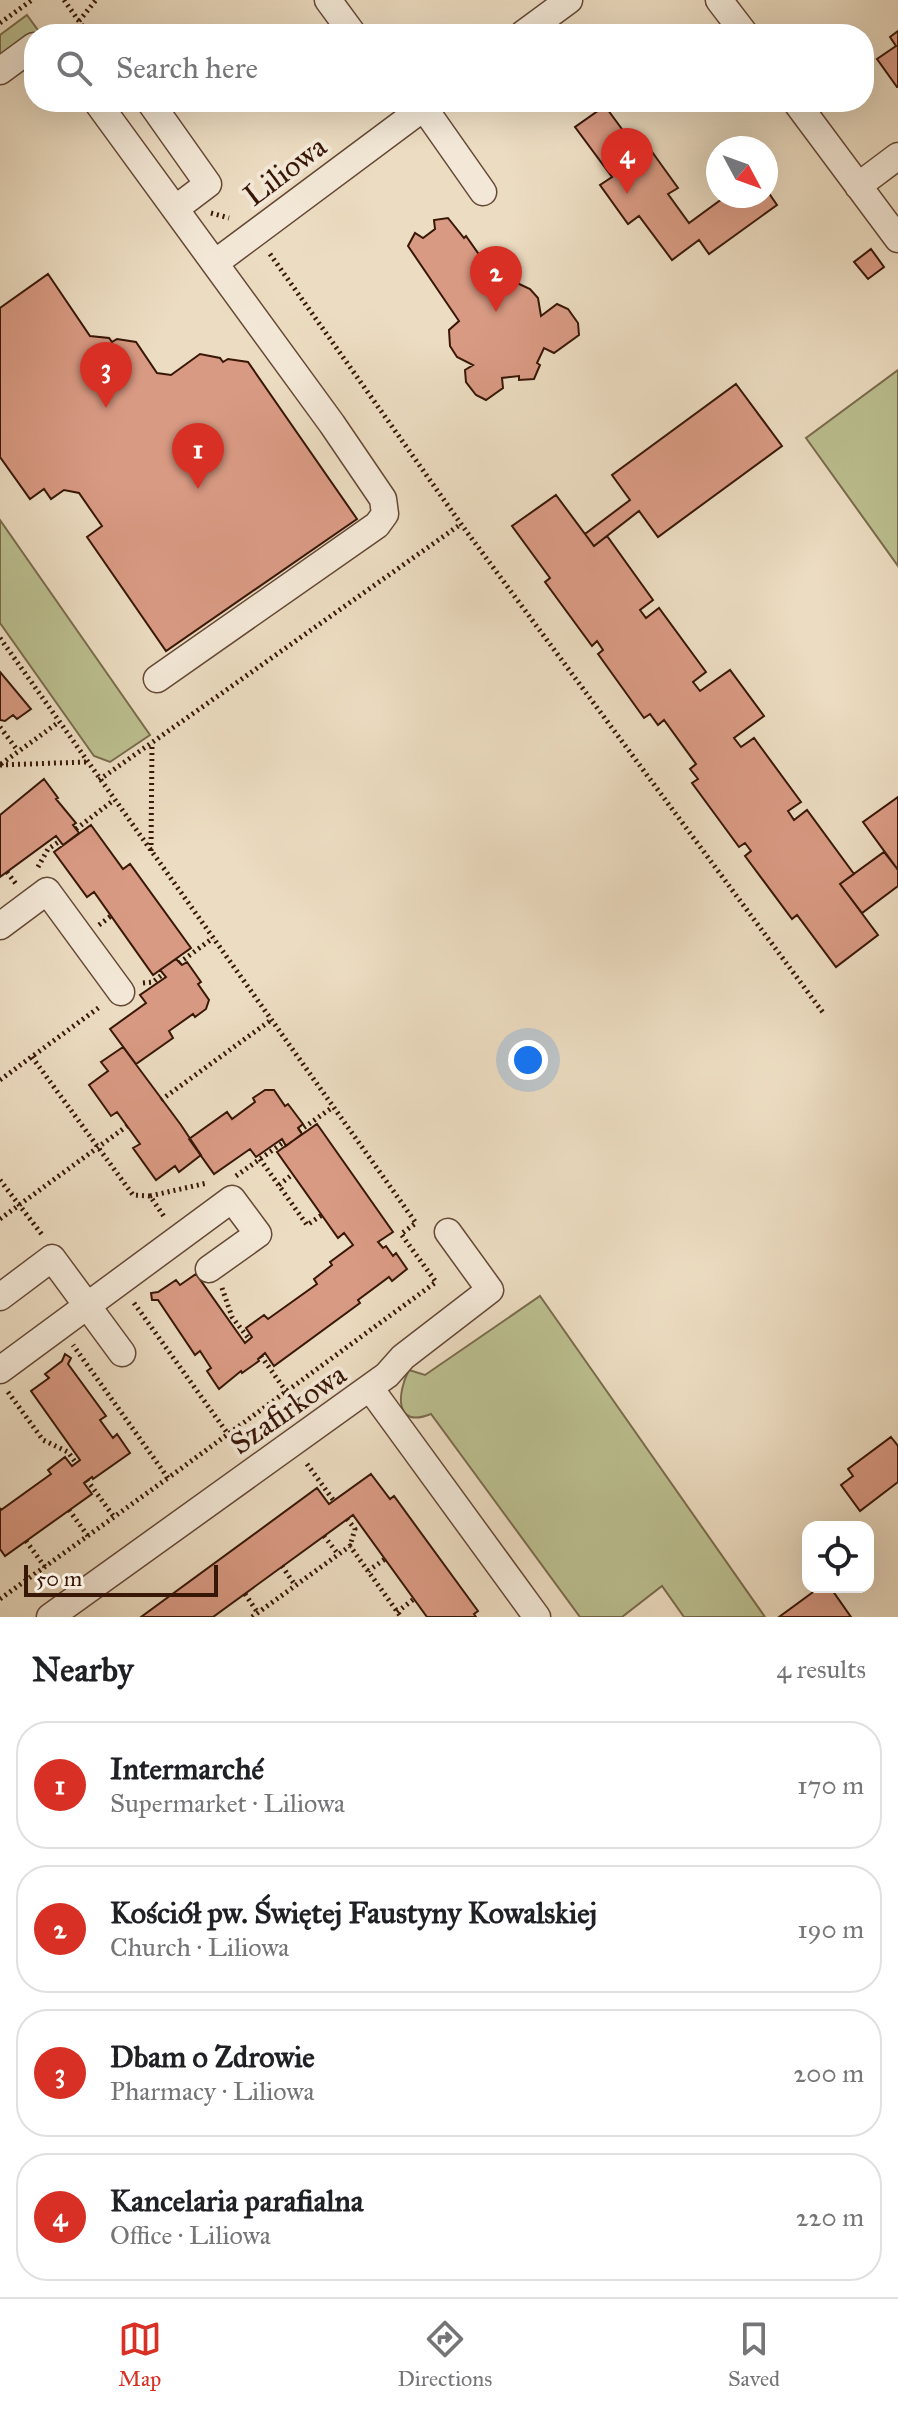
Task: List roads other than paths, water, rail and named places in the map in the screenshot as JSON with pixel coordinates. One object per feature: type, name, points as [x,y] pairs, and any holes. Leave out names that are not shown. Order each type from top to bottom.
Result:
[{"type":"street","points":[[328,0],[346,24]]},
{"type":"street","points":[[537,24],[569,0]]},
{"type":"street","points":[[719,0],[737,24]]},
{"type":"street","points":[[0,71],[24,53]]},
{"type":"street","points":[[104,112],[332,424],[383,499],[385,514],[377,525],[157,679]]},
{"type":"street","points":[[157,112],[208,184],[175,209]]},
{"type":"street","name":"Liliowa","points":[[215,263],[411,112]]},
{"type":"street","points":[[421,112],[483,192]]},
{"type":"street","points":[[803,112],[898,239]]},
{"type":"street","points":[[858,186],[898,156]]},
{"type":"street","points":[[0,926],[47,891],[125,988]]},
{"type":"street","points":[[0,1370],[232,1199],[258,1234],[209,1269]]},
{"type":"street","points":[[370,1388],[403,1357],[490,1290],[448,1232]]},
{"type":"street","points":[[0,1297],[52,1258],[122,1353]]},
{"type":"street","name":"Szafirkowa","points":[[50,1617],[370,1388],[537,1617]]},
{"type":"place","name":"Kancelaria parafialna","points":[[627,194]]},
{"type":"place","name":"Kościół pw. Świętej Faustyny Kowalskiej","points":[[496,312]]},
{"type":"place","name":"Dbam o Zdrowie","points":[[106,408]]},
{"type":"place","name":"Intermarché","points":[[198,489]]}]
